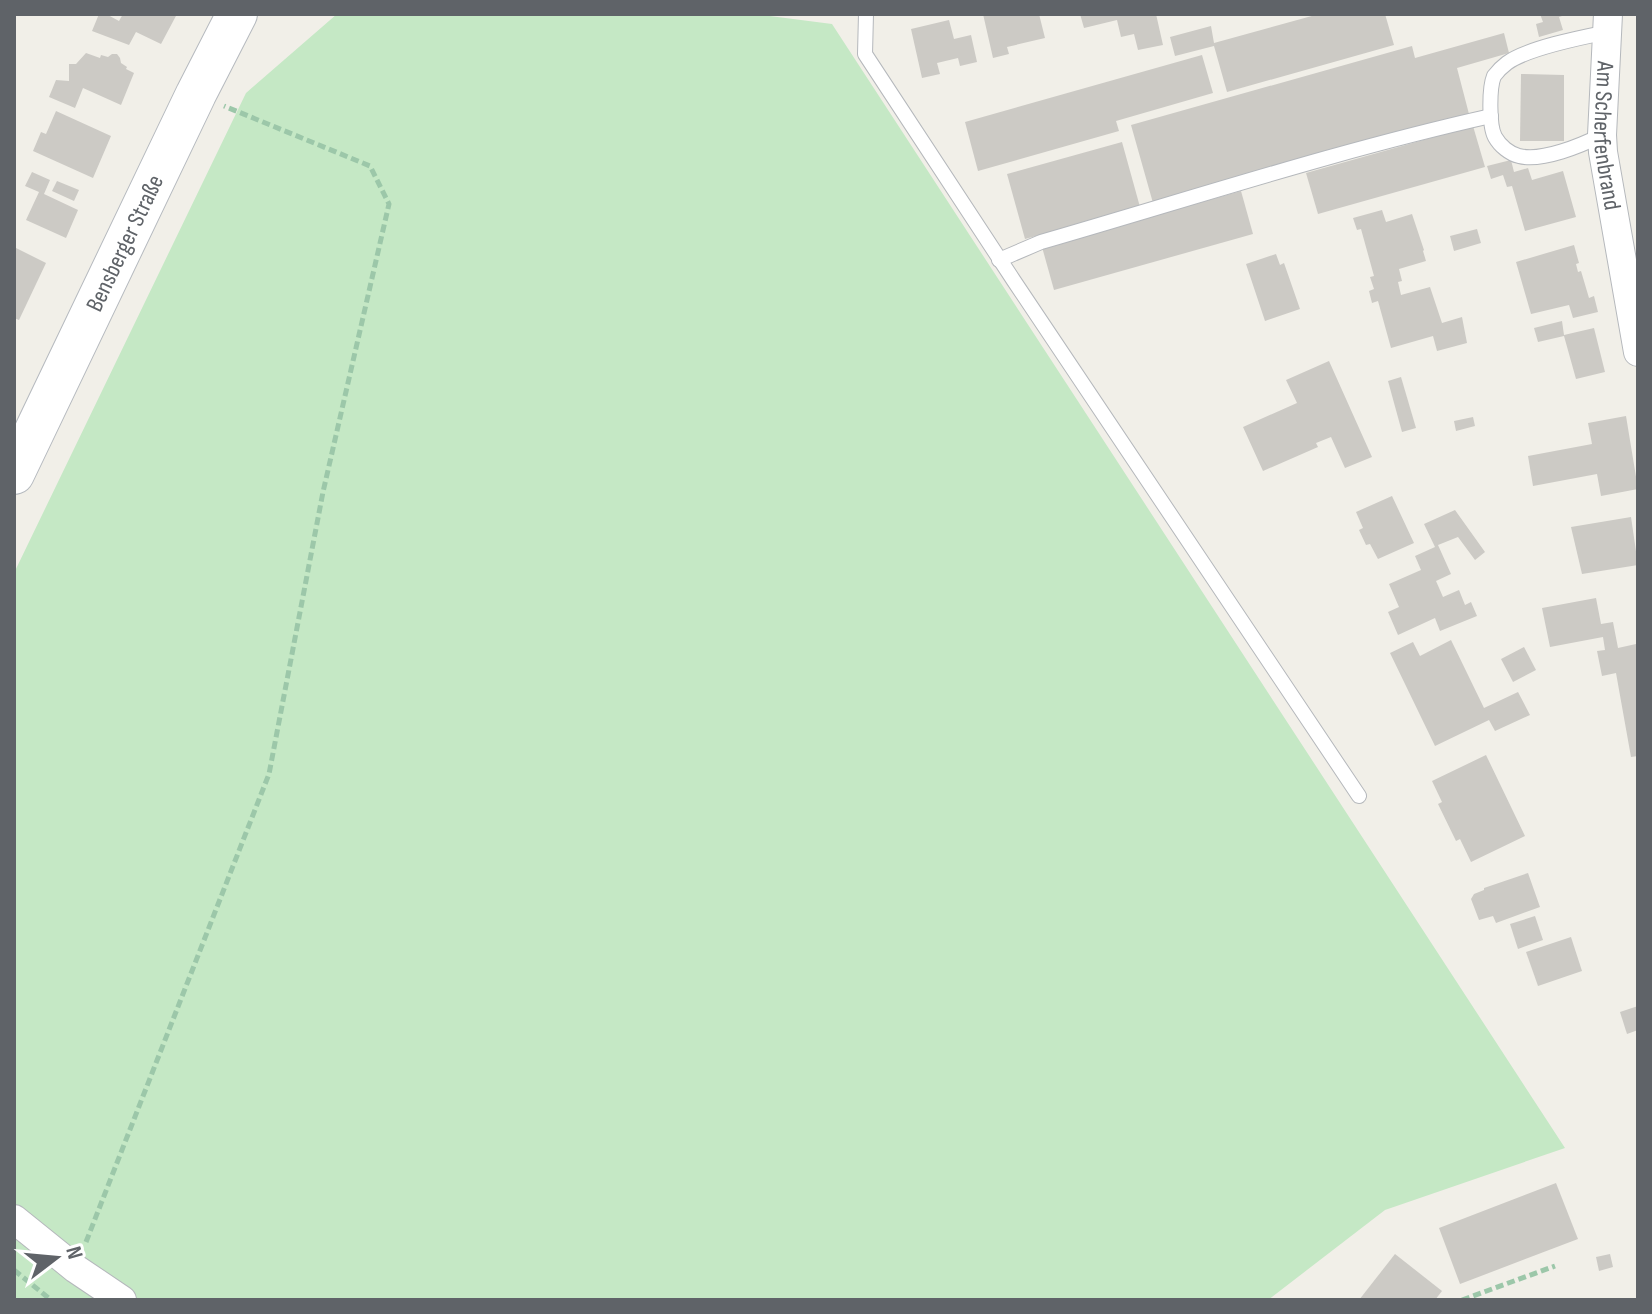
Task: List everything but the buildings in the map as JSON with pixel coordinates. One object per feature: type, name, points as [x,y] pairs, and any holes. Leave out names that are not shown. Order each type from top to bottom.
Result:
[{"type":"main road","name":"Bensberger Straße","points":[[14,474],[237,14]]},
{"type":"street","name":"Am Scherfenbrand","points":[[1608,23],[1603,152],[1630,265],[1638,352]]},
{"type":"street","points":[[14,1219],[76,1269],[122,1300]]},
{"type":"lane","points":[[866,14],[865,54],[999,260],[1359,796]]},
{"type":"lane","points":[[1602,135],[1537,158],[1519,156],[1506,150],[1493,133],[1491,90],[1494,77],[1508,61],[1608,23]]},
{"type":"lane","points":[[999,260],[1055,238],[1446,126],[1491,116]]},
{"type":"path","points":[[76,1269],[269,774],[323,492],[389,204],[370,166],[196,94]]},
{"type":"path","points":[[1462,1300],[1555,1266]]},
{"type":"path","points":[[14,1270],[51,1300]]},
{"type":"green space","points":[[337,14],[754,14],[832,24],[1565,1148],[1385,1210],[1268,1300],[14,1300],[14,573],[246,93]]}]
